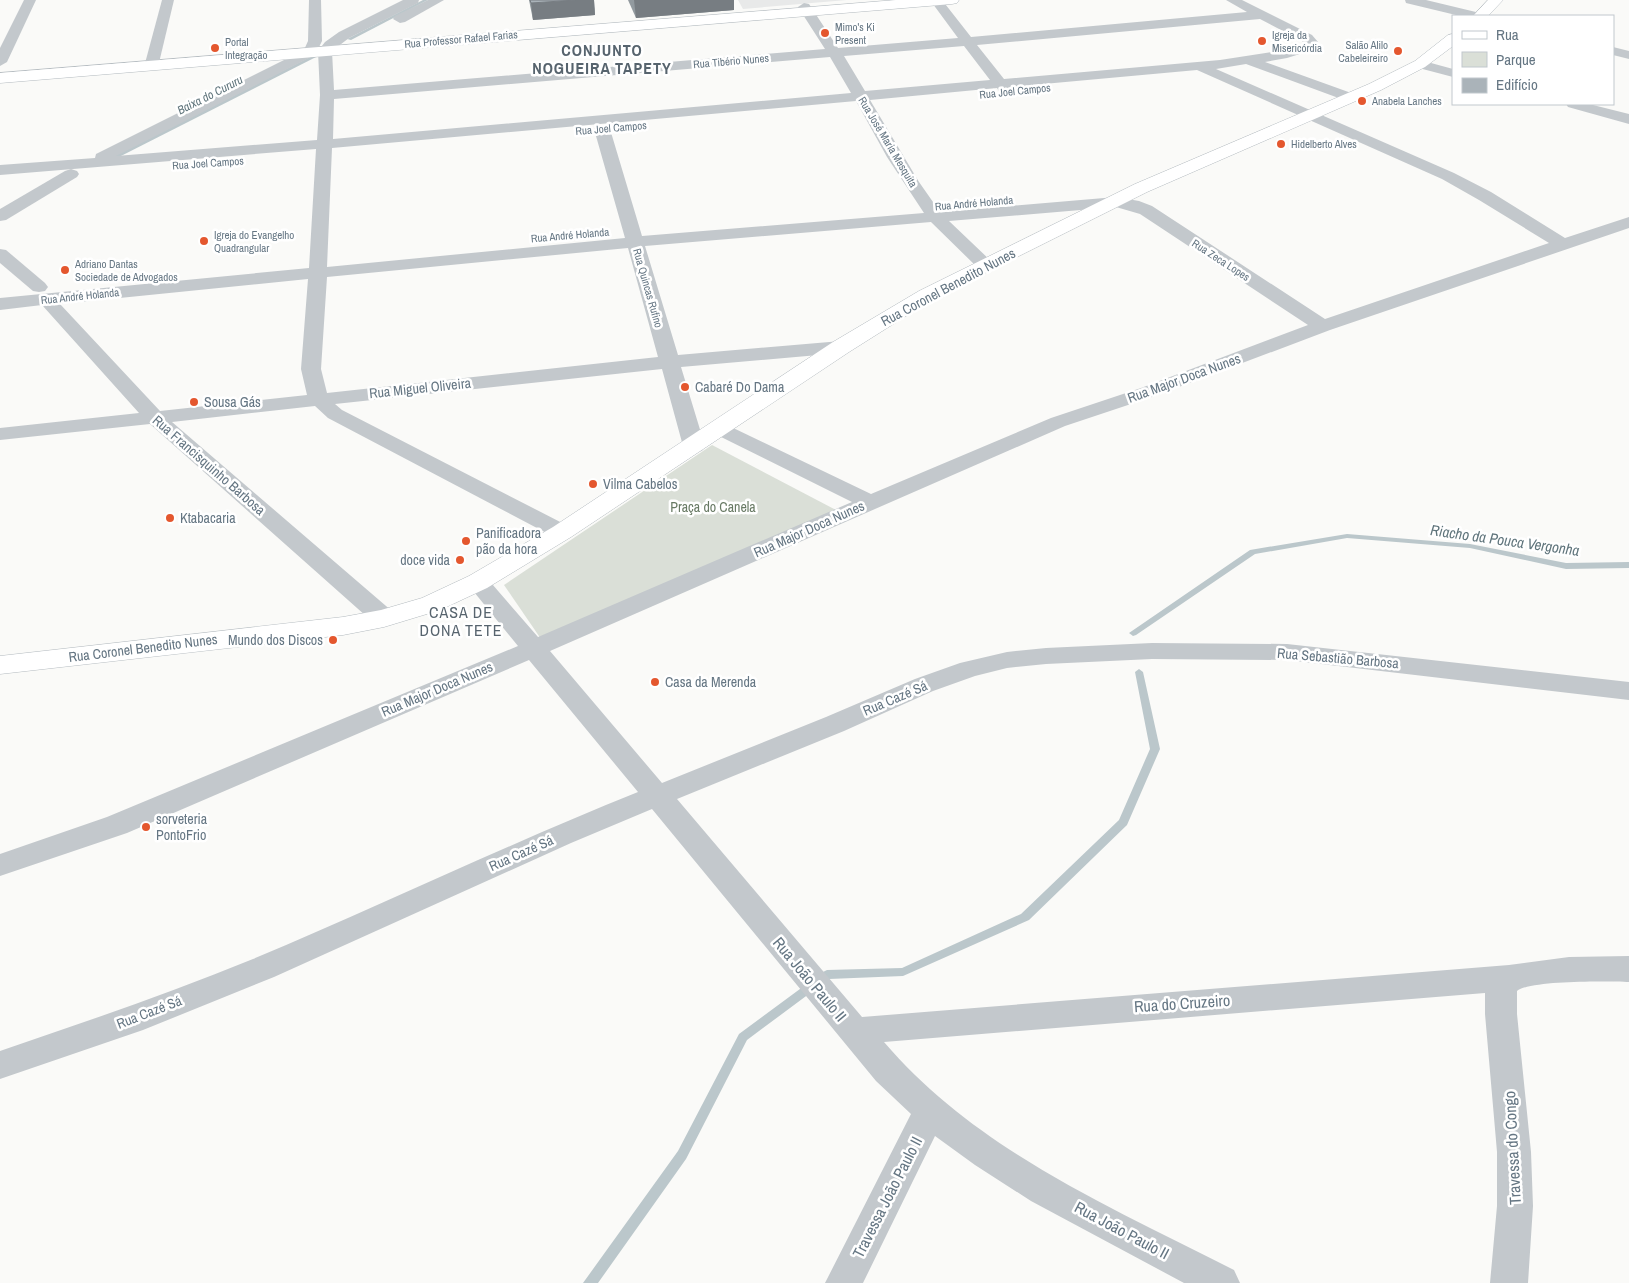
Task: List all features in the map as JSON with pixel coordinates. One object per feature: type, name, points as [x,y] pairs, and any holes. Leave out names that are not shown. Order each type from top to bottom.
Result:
[{"type":"street","points":[[0,62],[30,0]]},
{"type":"street","points":[[152,63],[168,0]]},
{"type":"street","points":[[315,0],[327,94],[319,266],[311,369],[312,384],[318,399],[324,407],[335,414],[562,532]]},
{"type":"street","points":[[91,162],[413,0]]},
{"type":"street","points":[[351,46],[438,0]]},
{"type":"street","name":"Rua Professor Rafael Farias","points":[[0,78],[320,48],[895,0]]},
{"type":"street","name":"Rua Professor Rafael Farias","points":[[805,9],[952,0]]},
{"type":"street","points":[[1232,0],[1262,15]]},
{"type":"street","points":[[1411,0],[1471,15]]},
{"type":"street","points":[[1481,15],[1496,0]]},
{"type":"street","points":[[936,1],[1004,88]]},
{"type":"street","name":"Rua José Maria Mesquita","points":[[805,9],[834,52],[901,167],[932,211],[986,266]]},
{"type":"street","name":"Rua Tibério Nunes","points":[[327,94],[1262,15]]},
{"type":"street","name":"Rua Joel Campos","points":[[324,149],[1004,88],[1209,67],[1307,49],[1312,44],[1307,38],[1262,15]]},
{"type":"street","name":"Rua Coronel Benedito Nunes","points":[[0,665],[343,626],[384,618],[431,604],[478,582],[562,532],[720,430],[841,347],[926,295],[1141,188],[1285,127],[1420,64],[1452,39]]},
{"type":"street","points":[[1614,51],[1629,55]]},
{"type":"street","points":[[1248,60],[1349,97]]},
{"type":"street","name":"Rua Professor Rafael Farias","points":[[0,72],[152,63]]},
{"type":"street","points":[[1420,64],[1452,73]]},
{"type":"street","points":[[1209,67],[1448,176],[1485,196],[1564,245]]},
{"type":"street","name":"Rua Joel Campos","points":[[0,180],[71,174],[120,165],[602,129],[862,101]]},
{"type":"street","points":[[1577,105],[1628,118]]},
{"type":"street","name":"Rua Quincas Rufino","points":[[602,129],[694,446]]},
{"type":"street","name":"Rua Joel Campos","points":[[0,170],[91,162],[120,165]]},
{"type":"street","points":[[0,216],[71,174]]},
{"type":"street","name":"Rua André Holanda","points":[[0,304],[42,293],[633,236],[932,211],[1141,188]]},
{"type":"street","name":"Rua André Holanda","points":[[932,211],[1116,202]]},
{"type":"street","name":"Rua Zeca Lopes","points":[[1116,202],[1146,210],[1323,326]]},
{"type":"street","name":"Rua Major Doca Nunes","points":[[0,865],[117,824],[535,648],[1058,422],[1148,392],[1323,326],[1629,222]]},
{"type":"street","name":"Rua Francisquinho Barbosa","points":[[0,254],[42,293],[154,417],[384,618]]},
{"type":"street","name":"Rua André Holanda","points":[[0,290],[42,293]]},
{"type":"street","name":"Rua Miguel Oliveira","points":[[0,434],[670,362],[841,347]]},
{"type":"street","points":[[720,430],[870,502]]},
{"type":"street","name":"Rua João Paulo II","points":[[478,582],[846,1022],[888,1071],[930,1111],[987,1154],[1052,1194],[1221,1283]]},
{"type":"street","name":"Rua Sebastião Barbosa","points":[[1046,656],[1152,651],[1287,652],[1629,691]]},
{"type":"street","name":"Rua Cazé Sá","points":[[0,1065],[132,1020],[263,968],[561,835],[835,724],[924,685],[978,667],[1007,660],[1046,656]]},
{"type":"street","name":"Rua do Cruzeiro","points":[[846,1022],[1509,978],[1537,972],[1581,968],[1629,969]]},
{"type":"street","name":"Travessa do Congo","points":[[1509,978],[1501,988],[1500,1014],[1514,1152],[1515,1206],[1509,1283]]},
{"type":"street","name":"Travessa João Paulo II","points":[[844,1283],[930,1111]]},
{"type":"shaded area","points":[[738,0],[847,0],[743,9]]},
{"type":"green space","name":"Praça do Canela","points":[[712,445],[836,510],[541,639],[504,585]]},
{"type":"building","points":[[530,0],[576,0],[531,3]]},
{"type":"waterway","name":"Baixa do Cururu","points":[[349,39],[426,0]]},
{"type":"waterway","name":"Baixa do Cururu","points":[[115,157],[316,56]]},
{"type":"waterway","name":"Riacho da Pouca Vergonha","points":[[1133,633],[1253,552],[1347,536],[1470,546],[1566,566],[1629,565]]},
{"type":"waterway","name":"Riacho da Pouca Vergonha","points":[[590,1283],[682,1155],[743,1037],[827,975],[903,972],[1025,917],[1123,822],[1155,749],[1139,672]]},
{"type":"place","name":"Mimo's Ki Present","points":[[825,33]]},
{"type":"place","name":"Igreja da Misericórdia","points":[[1262,41]]},
{"type":"place","name":"Portal Integração","points":[[215,48]]},
{"type":"place","name":"Salão Alilo Cabeleireiro","points":[[1398,51]]},
{"type":"place","name":"Anabela Lanches","points":[[1362,101]]},
{"type":"place","name":"Hidelberto Alves","points":[[1281,144]]},
{"type":"place","name":"Igreja do Evangelho Quadrangular","points":[[204,241]]},
{"type":"place","name":"Adriano Dantas Sociedade de Advogados","points":[[65,270]]},
{"type":"place","name":"Cabaré Do Dama","points":[[685,387]]},
{"type":"place","name":"Sousa Gás","points":[[194,402]]},
{"type":"place","name":"Vilma Cabelos","points":[[593,484]]},
{"type":"place","name":"Ktabacaria","points":[[170,518]]},
{"type":"place","name":"Panificadora pão da hora","points":[[466,541]]},
{"type":"place","name":"doce vida","points":[[460,560]]},
{"type":"place","name":"Mundo dos Discos","points":[[333,640]]},
{"type":"place","name":"Casa da Merenda","points":[[655,682]]},
{"type":"place","name":"sorveteria PontoFrio","points":[[146,827]]},
{"type":"district","name":"CONJUNTO NOGUEIRA TAPETY","points":[[602,59]]},
{"type":"district","name":"CASA DE DONA TETE","points":[[461,621]]}]
